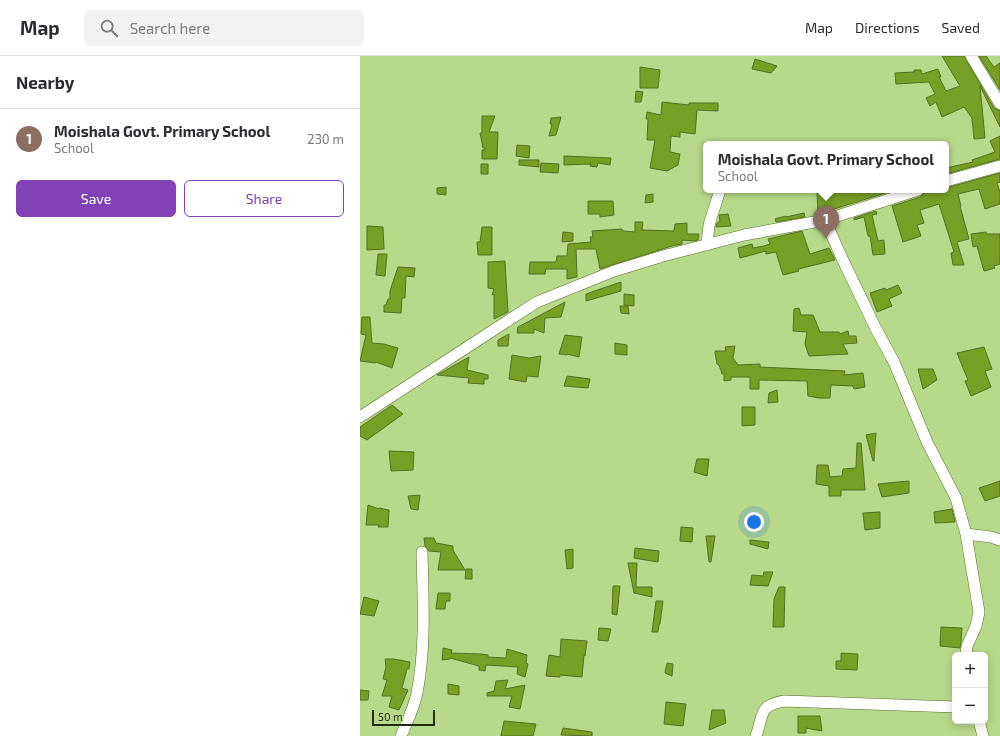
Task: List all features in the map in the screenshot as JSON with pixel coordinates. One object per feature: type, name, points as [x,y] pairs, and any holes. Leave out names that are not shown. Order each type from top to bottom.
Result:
[{"type":"street","points":[[971,56],[1000,104]]},
{"type":"street","points":[[949,180],[1000,166]]},
{"type":"street","points":[[707,245],[709,225],[719,193]]},
{"type":"street","points":[[360,418],[537,302],[614,271],[744,235],[825,220],[909,193]]},
{"type":"street","points":[[825,220],[876,330],[894,362],[928,442],[956,498],[966,534],[979,612],[976,626],[967,646],[966,652]]},
{"type":"street","points":[[966,534],[991,537],[1000,540]]},
{"type":"street","points":[[401,736],[416,694],[422,661],[422,552]]},
{"type":"street","points":[[756,736],[767,706],[784,701],[952,707]]},
{"type":"street","points":[[980,724],[983,736]]},
{"type":"building","points":[[942,56],[964,56],[994,108],[1000,111],[1000,127],[980,86],[985,138],[974,139],[972,118],[964,107],[942,117],[936,102],[930,106],[926,98],[935,94],[929,82],[896,84],[895,73],[921,70],[922,74],[938,69],[941,77],[939,77],[946,91],[960,86]]},
{"type":"building","points":[[979,56],[986,56],[994,67],[1000,63],[1000,90]]},
{"type":"building","points":[[755,59],[777,66],[771,73],[752,69]]},
{"type":"building","points":[[640,67],[660,70],[658,88],[640,88]]},
{"type":"building","points":[[636,91],[643,92],[641,102],[635,102]]},
{"type":"building","points":[[662,102],[689,105],[689,103],[718,103],[718,111],[697,110],[695,134],[680,132],[680,137],[671,136],[670,152],[680,154],[678,165],[667,171],[650,168],[655,140],[647,140],[647,112],[661,115]]},
{"type":"building","points":[[482,116],[495,116],[489,132],[498,132],[497,159],[482,159],[482,150],[484,150],[484,147],[483,148],[480,133],[482,133]]},
{"type":"building","points":[[561,117],[556,135],[549,136],[552,124],[550,124],[551,118]]},
{"type":"building","points":[[1000,136],[1000,159],[949,173],[949,167],[973,162],[972,160],[995,152],[990,141]]},
{"type":"building","points":[[517,145],[530,146],[529,158],[516,156]]},
{"type":"building","points":[[564,156],[611,158],[610,165],[598,163],[597,167],[590,166],[591,164],[564,165]]},
{"type":"building","points":[[519,160],[539,160],[539,167],[519,165]]},
{"type":"building","points":[[541,163],[559,164],[558,173],[540,172]]},
{"type":"building","points":[[481,164],[488,164],[488,174],[481,174]]},
{"type":"building","points":[[1000,173],[1000,182],[997,183],[1000,192],[1000,204],[985,209],[979,189],[958,194],[969,239],[957,242],[964,265],[953,265],[951,253],[954,252],[939,204],[920,210],[924,223],[917,225],[921,236],[903,242],[892,206],[920,197],[924,193],[949,193],[949,187]]},
{"type":"building","points":[[446,187],[446,195],[437,194],[437,188]]},
{"type":"building","points":[[817,193],[832,193],[885,193],[818,214]]},
{"type":"building","points":[[653,194],[653,202],[645,203],[646,195]]},
{"type":"building","points":[[588,201],[613,201],[614,215],[600,217],[600,214],[588,214]]},
{"type":"building","points":[[876,211],[877,214],[872,215],[878,241],[884,240],[885,254],[873,255],[870,236],[868,236],[864,217],[854,220],[854,218]]},
{"type":"building","points":[[804,213],[805,217],[776,222],[775,219],[786,216]]},
{"type":"building","points":[[728,214],[731,226],[716,227],[717,223],[720,221],[719,215]]},
{"type":"building","points":[[635,222],[643,222],[642,230],[674,231],[675,224],[687,223],[687,234],[699,234],[698,240],[682,240],[682,244],[600,269],[596,249],[576,249],[577,277],[567,279],[567,269],[546,269],[545,274],[529,274],[530,262],[556,262],[557,256],[567,256],[568,244],[591,242],[590,237],[593,237],[592,231],[622,229],[623,231],[635,232]]},
{"type":"building","points":[[367,226],[383,227],[384,249],[367,250]]},
{"type":"building","points":[[482,227],[492,227],[492,255],[478,255],[477,242],[480,242]]},
{"type":"building","points":[[802,231],[810,254],[829,248],[835,260],[798,269],[799,271],[783,275],[776,252],[766,254],[766,251],[740,258],[738,248],[752,244],[753,248],[764,246],[770,244],[768,239]]},
{"type":"building","points":[[563,232],[573,233],[573,241],[562,242]]},
{"type":"building","points":[[986,232],[986,234],[1000,234],[1000,264],[994,266],[995,268],[984,271],[977,246],[973,247],[971,234]]},
{"type":"building","points":[[378,254],[387,254],[385,276],[376,275]]},
{"type":"building","points":[[505,261],[508,312],[494,319],[494,294],[492,295],[494,289],[488,288],[488,262]]},
{"type":"building","points":[[398,267],[415,268],[414,277],[406,276],[405,298],[402,298],[401,313],[384,312],[384,305],[386,305],[388,299],[390,299],[390,291]]},
{"type":"building","points":[[621,282],[621,291],[586,301],[586,294]]},
{"type":"building","points":[[898,285],[902,293],[889,299],[892,306],[877,312],[870,293],[885,288],[886,290]]},
{"type":"building","points":[[624,294],[634,295],[634,306],[624,305]]},
{"type":"building","points":[[565,302],[561,317],[545,318],[544,333],[534,329],[534,333],[517,333],[518,327]]},
{"type":"building","points":[[620,306],[628,306],[629,314],[621,313]]},
{"type":"building","points":[[799,308],[801,315],[813,315],[820,332],[839,332],[840,334],[848,331],[849,336],[856,336],[857,343],[843,344],[848,354],[809,356],[805,344],[807,332],[793,331],[794,309]]},
{"type":"building","points":[[362,317],[370,317],[372,343],[384,344],[398,348],[392,368],[376,362],[360,361],[366,335],[361,334]]},
{"type":"building","points":[[509,334],[508,346],[498,346],[498,340]]},
{"type":"building","points":[[565,335],[582,337],[579,357],[559,354]]},
{"type":"building","points":[[615,343],[627,345],[627,355],[615,354]]},
{"type":"building","points":[[735,346],[733,358],[738,365],[760,364],[760,367],[845,371],[844,375],[863,373],[865,387],[854,389],[853,386],[831,385],[830,398],[819,398],[808,396],[807,381],[759,380],[759,389],[750,389],[750,377],[731,377],[731,380],[724,381],[724,374],[722,374],[719,365],[717,364],[715,351],[726,351],[725,347]]},
{"type":"building","points":[[984,347],[992,369],[985,371],[991,387],[971,396],[965,381],[968,380],[957,353]]},
{"type":"building","points":[[512,355],[529,358],[541,356],[538,377],[527,376],[526,382],[509,379]]},
{"type":"building","points":[[469,357],[467,370],[488,375],[488,379],[484,379],[484,384],[468,383],[469,378],[437,375]]},
{"type":"building","points":[[918,369],[933,369],[937,380],[923,389]]},
{"type":"building","points":[[567,376],[590,379],[588,388],[564,386]]},
{"type":"building","points":[[777,390],[778,402],[768,403],[769,393]]},
{"type":"building","points":[[392,405],[403,414],[367,440],[360,436],[360,427]]},
{"type":"building","points":[[742,407],[755,407],[755,425],[742,426]]},
{"type":"building","points":[[876,433],[874,461],[873,461],[866,435]]},
{"type":"building","points":[[857,443],[861,443],[865,490],[841,490],[841,496],[829,496],[829,486],[816,484],[817,465],[828,465],[830,477],[842,476],[843,469],[856,468]]},
{"type":"building","points":[[389,451],[414,452],[413,470],[391,471]]},
{"type":"building","points":[[697,459],[709,459],[707,476],[694,472]]},
{"type":"building","points":[[909,481],[909,493],[882,497],[878,484]]},
{"type":"building","points":[[1000,481],[1000,496],[985,501],[979,488]]},
{"type":"building","points":[[420,495],[418,510],[411,509],[408,496]]},
{"type":"building","points":[[368,505],[379,509],[389,510],[388,527],[366,525]]},
{"type":"building","points":[[952,509],[955,522],[935,523],[934,512]]},
{"type":"building","points":[[880,512],[880,528],[865,530],[863,513]]},
{"type":"building","points":[[681,527],[693,528],[692,542],[680,541]]},
{"type":"building","points":[[706,536],[715,536],[711,562],[709,562]]},
{"type":"building","points":[[424,538],[434,538],[436,543],[453,546],[453,550],[465,570],[438,570],[441,552],[429,551],[425,546]]},
{"type":"building","points":[[750,540],[769,542],[768,549],[750,544]]},
{"type":"building","points":[[635,548],[659,551],[658,562],[634,558]]},
{"type":"building","points":[[573,549],[573,568],[567,569],[565,550]]},
{"type":"building","points":[[628,563],[637,563],[636,587],[652,587],[652,597],[634,593]]},
{"type":"building","points":[[466,569],[472,569],[472,579],[465,579]]},
{"type":"building","points":[[764,572],[773,572],[768,586],[750,585],[752,575],[763,576]]},
{"type":"building","points":[[613,586],[620,586],[617,615],[612,614]]},
{"type":"building","points":[[779,587],[785,587],[784,627],[773,627],[774,599]]},
{"type":"building","points":[[438,593],[450,593],[450,601],[446,601],[445,609],[436,609]]},
{"type":"building","points":[[364,597],[379,601],[374,616],[360,614]]},
{"type":"building","points":[[656,601],[663,601],[658,632],[652,632]]},
{"type":"building","points":[[941,627],[962,628],[960,648],[940,646]]},
{"type":"building","points":[[599,628],[611,629],[608,641],[598,640]]},
{"type":"building","points":[[561,639],[587,641],[582,677],[560,675],[560,677],[546,676],[549,655],[560,657]]},
{"type":"building","points":[[443,648],[452,650],[451,653],[481,654],[488,655],[488,657],[506,658],[507,649],[527,655],[526,663],[528,664],[525,677],[517,674],[518,667],[486,665],[485,671],[479,670],[479,666],[450,658],[442,660]]},
{"type":"building","points":[[841,653],[858,654],[857,670],[836,669],[836,661],[841,661]]},
{"type":"building","points":[[385,659],[410,662],[402,688],[408,690],[399,710],[389,707],[392,696],[382,696],[387,680],[383,679],[386,667]]},
{"type":"building","points":[[667,663],[673,664],[672,676],[665,673]]},
{"type":"building","points":[[508,680],[505,689],[525,685],[520,709],[509,707],[512,696],[487,696],[487,693],[494,691],[496,681]]},
{"type":"building","points":[[448,684],[459,686],[459,695],[448,694]]},
{"type":"building","points":[[360,690],[369,691],[368,700],[360,700]]},
{"type":"building","points":[[666,702],[686,704],[683,726],[664,724]]},
{"type":"building","points":[[712,710],[724,710],[726,723],[709,730]]},
{"type":"building","points":[[798,716],[820,716],[822,731],[806,728],[806,733],[798,733]]},
{"type":"building","points":[[504,721],[536,724],[533,736],[501,736]]},
{"type":"building","points":[[563,728],[592,732],[592,736],[561,735]]},
{"type":"place","name":"Moishala Govt. Primary School","points":[[826,239]]}]
